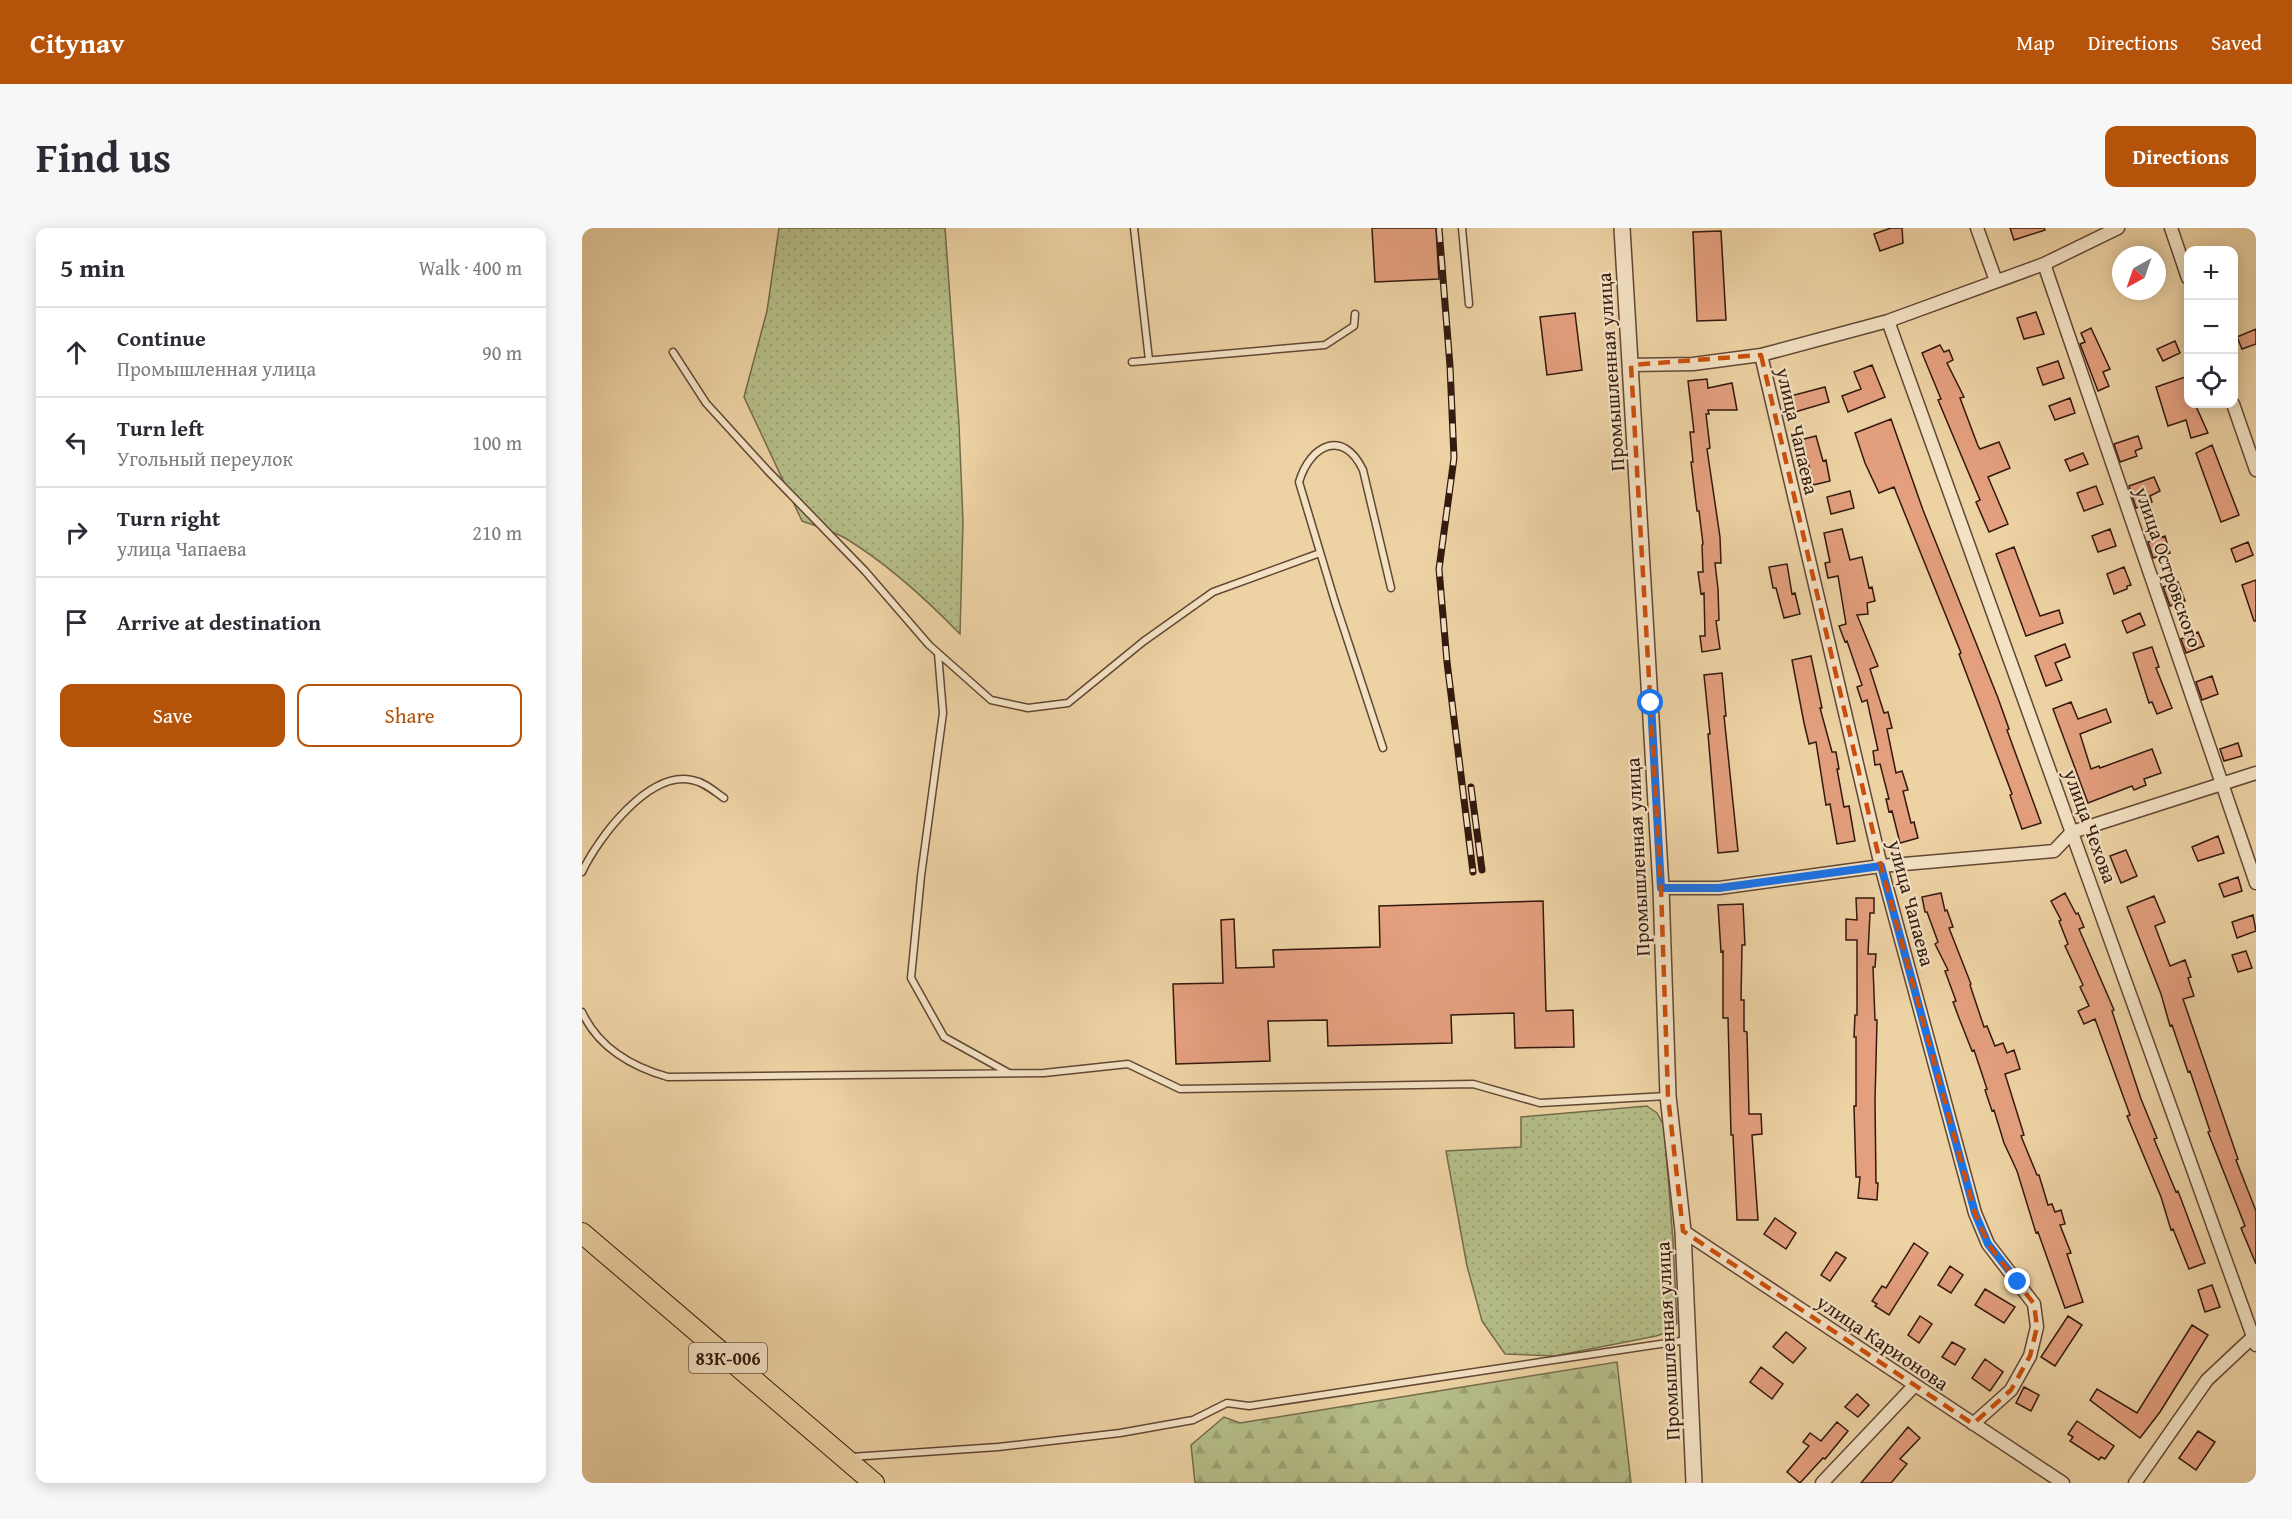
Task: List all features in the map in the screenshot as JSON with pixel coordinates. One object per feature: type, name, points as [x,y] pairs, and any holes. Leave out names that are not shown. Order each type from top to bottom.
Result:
[{"type":"main road","name":"83К-006","points":[[582,1233],[874,1483]]},
{"type":"street","name":"Промышленная улица","points":[[1622,228],[1661,888],[1668,1096],[1683,1231],[1694,1483]]},
{"type":"street","points":[[1977,228],[1996,281]]},
{"type":"street","points":[[1631,364],[1693,364],[1761,355],[1888,321],[2044,264],[2118,228]]},
{"type":"street","points":[[2171,228],[2184,266]]},
{"type":"street","name":"улица Островского","points":[[2044,264],[2256,883]]},
{"type":"street","name":"улица Чехова","points":[[1888,321],[2255,1338]]},
{"type":"street","name":"улица Чапаева","points":[[1761,355],[1881,866],[1975,1213],[1988,1244],[2034,1304],[2037,1327],[2030,1356],[2011,1390],[1973,1424]]},
{"type":"street","points":[[2234,408],[2256,470]]},
{"type":"street","points":[[1661,888],[1719,888],[1881,866],[2054,851],[2072,832],[2256,773]]},
{"type":"street","name":"улица Карионова","points":[[1683,1231],[1973,1424],[2048,1479],[2063,1483]]},
{"type":"street","points":[[2135,1483],[2207,1380],[2255,1338]]},
{"type":"street","points":[[1822,1483],[1914,1386]]},
{"type":"lane","points":[[1134,228],[1149,360]]},
{"type":"lane","points":[[1462,228],[1469,304]]},
{"type":"lane","points":[[1132,362],[1290,350],[1325,345],[1354,326],[1355,314]]},
{"type":"lane","points":[[673,352],[706,403],[768,471],[865,571],[938,653],[991,700],[1029,708],[1068,703],[1144,641],[1213,592],[1320,553]]},
{"type":"lane","points":[[1383,748],[1299,482],[1302,472],[1319,450],[1336,446],[1347,448],[1357,457],[1363,470],[1391,588]]},
{"type":"lane","points":[[938,653],[943,713],[921,876],[911,978],[944,1037],[1009,1074]]},
{"type":"lane","points":[[582,872],[589,857],[615,824],[635,803],[662,783],[681,778],[693,780],[704,784],[724,798]]},
{"type":"lane","points":[[582,1012],[596,1035],[618,1055],[643,1071],[668,1077],[1009,1074],[1044,1073],[1128,1064],[1180,1089],[1473,1084],[1540,1103],[1668,1096]]},
{"type":"lane","points":[[845,1458],[998,1447],[1120,1433],[1193,1420],[1227,1403],[1249,1406],[1688,1340]]},
{"type":"highlighted area","points":[[1761,355],[1881,866],[1975,1213],[1988,1244],[2034,1304],[2037,1327],[2030,1356],[2011,1390],[1973,1424],[1683,1231],[1668,1096],[1661,888],[1631,365]]},
{"type":"green space","points":[[779,228],[945,228],[959,424],[963,522],[960,634],[920,595],[876,559],[845,538],[802,521],[744,397],[767,311]]},
{"type":"green space","points":[[1647,1106],[1657,1113],[1664,1126],[1677,1323],[1671,1331],[1656,1336],[1555,1356],[1505,1354],[1482,1321],[1467,1266],[1446,1151],[1521,1147],[1521,1117]]},
{"type":"green space","points":[[1617,1362],[1631,1483],[1195,1483],[1191,1445],[1224,1417],[1240,1423]]},
{"type":"building","points":[[1372,228],[1436,228],[1439,279],[1375,282]]},
{"type":"building","points":[[1891,228],[1902,228],[1903,243],[1880,251],[1874,234]]},
{"type":"building","points":[[2010,228],[2044,228],[2045,230],[2014,240]]},
{"type":"building","points":[[1721,231],[1726,320],[1697,321],[1693,232]]},
{"type":"building","points":[[2036,312],[2044,334],[2024,339],[2017,318]]},
{"type":"building","points":[[1575,313],[1582,370],[1547,375],[1540,317]]},
{"type":"building","points":[[2091,328],[2110,369],[2103,372],[2109,386],[2098,391],[2080,344],[2085,342],[2081,333]]},
{"type":"building","points":[[2256,329],[2256,344],[2242,349],[2238,337]]},
{"type":"building","points":[[2175,341],[2180,353],[2163,361],[2157,349]]},
{"type":"building","points":[[1940,345],[1944,352],[1949,350],[1953,360],[1947,363],[1964,397],[1960,398],[1978,446],[1980,449],[1999,442],[2010,468],[1988,477],[2008,524],[1989,532],[1976,502],[1980,500],[1938,400],[1941,399],[1922,353]]},
{"type":"building","points":[[2058,361],[2064,378],[2043,385],[2037,368]]},
{"type":"building","points":[[1872,365],[1885,397],[1848,412],[1842,396],[1861,389],[1854,372]]},
{"type":"building","points":[[2184,377],[2184,408],[2197,408],[2208,433],[2191,438],[2186,420],[2168,426],[2156,387]]},
{"type":"building","points":[[1707,379],[1708,388],[1732,383],[1737,410],[1708,410],[1709,414],[1706,414],[1710,448],[1707,449],[1720,537],[1721,563],[1715,563],[1719,620],[1716,621],[1720,649],[1702,652],[1700,636],[1705,636],[1704,593],[1701,594],[1698,572],[1703,572],[1703,544],[1691,462],[1693,462],[1690,432],[1694,432],[1688,381]]},
{"type":"building","points":[[1825,387],[1829,402],[1788,414],[1783,398]]},
{"type":"building","points":[[2070,398],[2075,413],[2055,420],[2049,406]]},
{"type":"building","points":[[1891,419],[1923,510],[1998,698],[2009,729],[2007,730],[2041,823],[2022,829],[2010,795],[2012,794],[1959,654],[1961,653],[1894,487],[1879,493],[1865,463],[1855,433]]},
{"type":"building","points":[[1816,436],[1823,461],[1826,460],[1830,481],[1813,485],[1806,452],[1799,454],[1796,441]]},
{"type":"building","points":[[2138,436],[2142,448],[2135,451],[2137,456],[2120,462],[2114,444]]},
{"type":"building","points":[[2212,445],[2239,515],[2221,522],[2196,453]]},
{"type":"building","points":[[2083,453],[2088,464],[2070,471],[2065,460]]},
{"type":"building","points":[[2154,477],[2160,491],[2150,496],[2152,502],[2136,508],[2129,486]]},
{"type":"building","points":[[2096,486],[2103,504],[2084,511],[2077,493]]},
{"type":"building","points":[[1850,491],[1854,508],[1831,514],[1827,497]]},
{"type":"building","points":[[1842,529],[1850,560],[1862,557],[1869,588],[1872,587],[1875,601],[1867,603],[1868,614],[1857,615],[1878,666],[1870,669],[1884,713],[1888,712],[1892,728],[1887,729],[1896,773],[1902,771],[1908,790],[1903,791],[1911,823],[1914,822],[1918,838],[1900,843],[1892,811],[1889,812],[1886,799],[1889,799],[1880,764],[1875,765],[1873,751],[1878,750],[1867,700],[1862,702],[1857,687],[1862,685],[1847,641],[1845,642],[1839,626],[1846,624],[1838,576],[1828,578],[1825,563],[1830,562],[1824,533]]},
{"type":"building","points":[[2110,529],[2116,546],[2098,552],[2092,536]]},
{"type":"building","points":[[2165,536],[2170,553],[2153,558],[2148,542]]},
{"type":"building","points":[[2248,542],[2253,555],[2236,562],[2231,549]]},
{"type":"building","points":[[2014,547],[2040,616],[2059,610],[2063,623],[2026,636],[1996,554]]},
{"type":"building","points":[[1787,564],[1792,594],[1795,593],[1800,614],[1784,618],[1776,588],[1773,588],[1769,567]]},
{"type":"building","points":[[2124,567],[2131,585],[2114,594],[2107,574]]},
{"type":"building","points":[[2256,580],[2256,621],[2254,621],[2242,585]]},
{"type":"building","points":[[2178,582],[2185,601],[2170,606],[2163,587]]},
{"type":"building","points":[[2140,613],[2145,625],[2127,633],[2122,621]]},
{"type":"building","points":[[2198,632],[2204,646],[2186,653],[2181,639]]},
{"type":"building","points":[[2065,644],[2070,657],[2055,663],[2062,680],[2046,686],[2035,656]]},
{"type":"building","points":[[2152,647],[2159,667],[2156,668],[2172,708],[2157,714],[2152,702],[2149,703],[2133,653]]},
{"type":"building","points":[[1811,656],[1822,708],[1820,708],[1832,752],[1836,752],[1844,807],[1849,806],[1855,841],[1837,844],[1830,804],[1826,805],[1816,742],[1809,744],[1804,723],[1792,660]]},
{"type":"building","points":[[1722,673],[1726,716],[1724,716],[1738,851],[1718,853],[1704,675]]},
{"type":"building","points":[[2212,676],[2218,694],[2202,700],[2196,682]]},
{"type":"building","points":[[2071,702],[2078,719],[2106,709],[2111,722],[2080,734],[2091,769],[2099,766],[2100,768],[2152,749],[2161,773],[2144,779],[2146,785],[2134,790],[2132,786],[2088,803],[2053,709]]},
{"type":"building","points":[[2238,743],[2242,756],[2224,761],[2220,749]]},
{"type":"building","points":[[2218,836],[2224,853],[2198,861],[2192,847]]},
{"type":"building","points":[[2126,850],[2137,876],[2121,883],[2110,856]]},
{"type":"building","points":[[2238,877],[2242,891],[2224,897],[2219,884]]},
{"type":"building","points":[[1941,893],[1945,911],[1947,910],[1953,927],[1949,928],[1971,984],[1984,1027],[1987,1026],[1995,1046],[2003,1043],[2007,1053],[2014,1050],[2020,1069],[2005,1074],[2024,1135],[2021,1136],[2037,1175],[2039,1175],[2048,1205],[2052,1204],[2055,1212],[2061,1210],[2065,1224],[2060,1225],[2071,1253],[2067,1254],[2083,1302],[2065,1308],[2038,1232],[2036,1233],[2017,1171],[2004,1143],[1994,1110],[1992,1111],[1974,1050],[1972,1051],[1953,1002],[1956,1001],[1945,971],[1948,970],[1935,944],[1938,942],[1927,912],[1925,912],[1922,897]]},
{"type":"building","points":[[2065,893],[2084,927],[2079,929],[2114,1010],[2112,1011],[2141,1099],[2157,1138],[2154,1139],[2176,1192],[2178,1191],[2205,1263],[2189,1269],[2173,1229],[2171,1230],[2161,1197],[2127,1116],[2130,1115],[2095,1019],[2084,1024],[2078,1011],[2089,1006],[2080,987],[2083,985],[2065,946],[2068,944],[2059,921],[2061,920],[2051,901]]},
{"type":"building","points":[[2154,896],[2165,922],[2155,926],[2170,966],[2185,960],[2191,977],[2188,978],[2194,996],[2183,999],[2238,1159],[2236,1160],[2256,1211],[2256,1264],[2241,1228],[2245,1226],[2208,1132],[2210,1131],[2190,1071],[2188,1072],[2172,1025],[2170,1026],[2161,994],[2127,907]]},
{"type":"building","points":[[1856,898],[1874,898],[1874,913],[1870,913],[1868,954],[1876,954],[1875,967],[1873,967],[1875,1020],[1877,1020],[1875,1101],[1877,1200],[1858,1198],[1860,1177],[1856,1177],[1854,1106],[1856,1106],[1856,1037],[1854,1037],[1855,1015],[1857,1015],[1857,940],[1846,940],[1846,919],[1857,920]]},
{"type":"building","points":[[1543,901],[1546,1011],[1573,1010],[1574,1047],[1515,1048],[1514,1013],[1451,1015],[1452,1043],[1328,1046],[1327,1020],[1268,1021],[1270,1061],[1176,1064],[1173,984],[1223,983],[1221,920],[1234,919],[1236,968],[1274,967],[1273,950],[1380,947],[1379,906]]},
{"type":"building","points":[[1743,904],[1745,945],[1742,945],[1741,1000],[1744,1000],[1744,1031],[1747,1032],[1749,1114],[1761,1114],[1762,1134],[1752,1135],[1758,1220],[1737,1220],[1733,1135],[1731,1135],[1728,1018],[1723,1018],[1723,951],[1721,952],[1718,905]]},
{"type":"building","points":[[2253,915],[2256,931],[2237,938],[2232,922]]},
{"type":"building","points":[[2246,951],[2252,968],[2238,972],[2232,955]]},
{"type":"building","points":[[1775,1218],[1796,1233],[1786,1249],[1764,1234]]},
{"type":"building","points":[[1914,1243],[1928,1253],[1889,1315],[1875,1306],[1877,1304],[1872,1301],[1882,1286],[1886,1288]]},
{"type":"building","points":[[1836,1252],[1846,1258],[1830,1281],[1821,1275]]},
{"type":"building","points":[[1950,1266],[1963,1275],[1951,1293],[1938,1285]]},
{"type":"building","points":[[2212,1285],[2220,1307],[2205,1312],[2198,1290]]},
{"type":"building","points":[[1985,1289],[2015,1307],[2004,1323],[1975,1305]]},
{"type":"building","points":[[1920,1316],[1932,1324],[1919,1343],[1908,1335]]},
{"type":"building","points":[[2068,1316],[2082,1325],[2055,1366],[2041,1357]]},
{"type":"building","points":[[2192,1325],[2208,1335],[2160,1412],[2140,1438],[2090,1400],[2097,1389],[2137,1413]]},
{"type":"building","points":[[1786,1332],[1806,1348],[1793,1363],[1773,1347]]},
{"type":"building","points":[[1952,1342],[1965,1349],[1955,1365],[1942,1357]]},
{"type":"building","points":[[1985,1359],[2003,1372],[1990,1391],[1972,1378]]},
{"type":"building","points":[[1761,1367],[1783,1384],[1772,1399],[1750,1382]]},
{"type":"building","points":[[2024,1387],[2039,1395],[2031,1411],[2016,1403]]},
{"type":"building","points":[[1857,1394],[1869,1405],[1858,1417],[1845,1407]]},
{"type":"building","points":[[2077,1421],[2114,1446],[2105,1459],[2101,1457],[2099,1460],[2070,1441],[2073,1437],[2068,1434]]},
{"type":"building","points":[[1837,1422],[1848,1431],[1825,1459],[1823,1458],[1800,1483],[1787,1472],[1809,1446],[1803,1442],[1810,1433],[1821,1441]]},
{"type":"building","points":[[1908,1427],[1920,1438],[1900,1459],[1907,1464],[1891,1483],[1861,1483]]},
{"type":"building","points":[[2198,1431],[2215,1442],[2196,1470],[2179,1458]]},
{"type":"railway","points":[[1439,228],[1450,366],[1454,458],[1439,569],[1447,662],[1473,872]]},
{"type":"railway","points":[[1471,787],[1482,870]]},
{"type":"route","points":[[1651,703],[1661,888],[1719,888],[1881,866],[1975,1213],[1988,1244],[2018,1282]]}]
